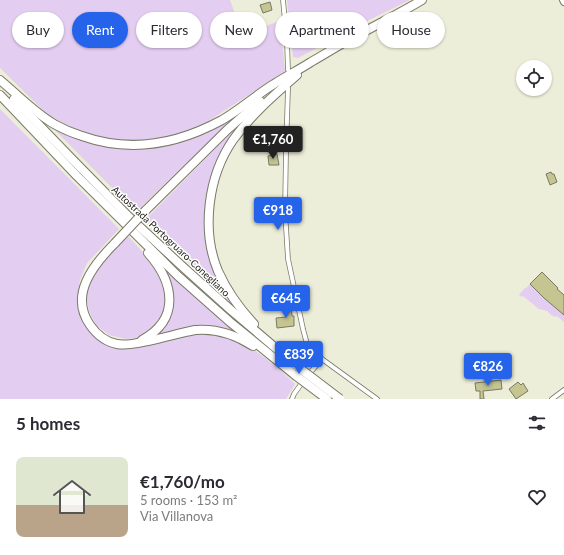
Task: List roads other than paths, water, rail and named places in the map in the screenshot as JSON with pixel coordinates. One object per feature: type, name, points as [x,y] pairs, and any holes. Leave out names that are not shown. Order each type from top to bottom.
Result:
[{"type":"highway","points":[[279,362],[247,342],[224,332],[196,330],[136,344],[116,344],[106,340],[92,328],[87,320],[82,305],[82,294],[89,274],[105,252],[146,210],[227,130],[263,98],[332,49],[422,0]]},
{"type":"highway","points":[[0,80],[29,106],[55,124],[71,132],[105,143],[135,145],[176,139],[210,126],[240,108],[273,84],[311,63]]},
{"type":"highway","points":[[282,353],[249,319],[235,302],[224,284],[218,270],[211,245],[209,217],[210,201],[218,168],[224,154],[233,140],[256,112],[311,63]]},
{"type":"highway","name":"Autostrada Portogruaro-Conegliano","points":[[0,84],[129,217],[232,311],[282,353],[297,371],[327,399]]},
{"type":"highway","name":"Autostrada Portogruaro-Conegliano","points":[[0,96],[77,176],[178,276],[230,322],[279,362],[297,371],[340,399]]},
{"type":"highway","points":[[77,176],[104,209],[154,259],[165,277],[168,288],[169,304],[165,318],[161,326],[155,332],[136,344]]},
{"type":"street","points":[[283,0],[288,70]]},
{"type":"street","points":[[288,88],[286,204],[288,259],[307,344],[322,359],[377,399]]},
{"type":"street","points":[[292,399],[304,380],[322,359]]},
{"type":"street","points":[[552,399],[564,390]]}]
